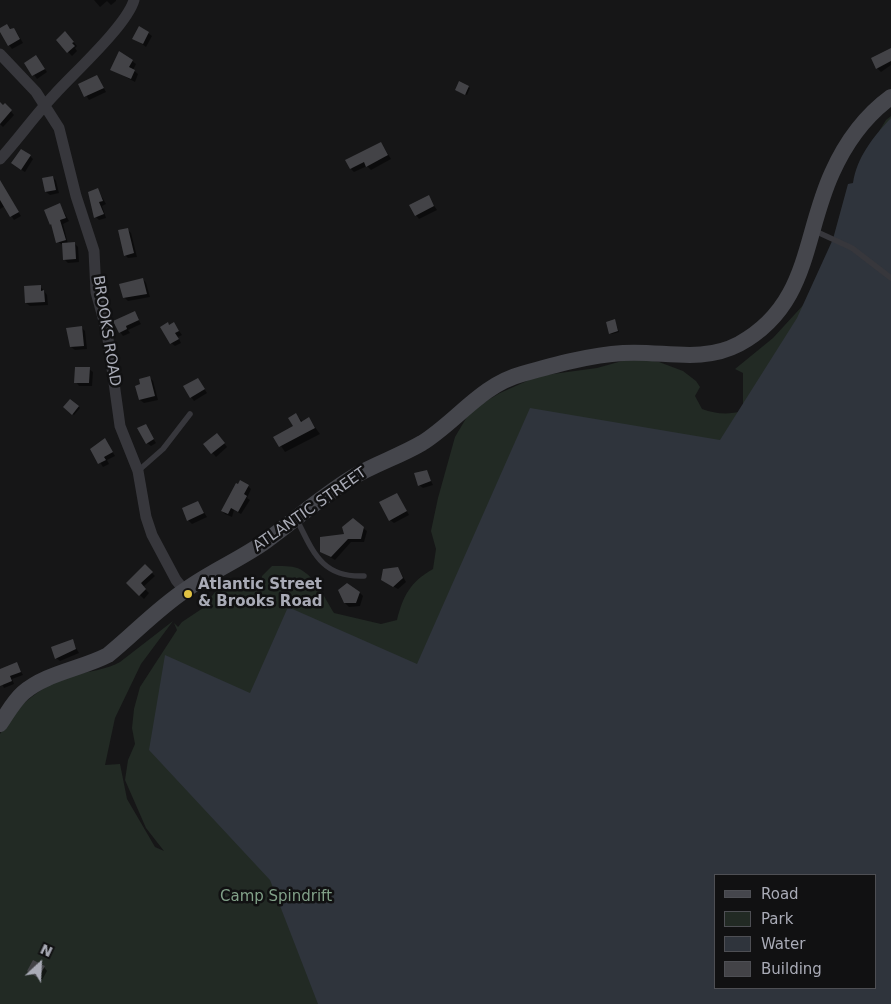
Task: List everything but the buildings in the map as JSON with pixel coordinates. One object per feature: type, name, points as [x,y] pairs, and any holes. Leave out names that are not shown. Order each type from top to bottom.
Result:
[{"type":"street","points":[[0,159],[47,105],[52,96],[98,49],[134,0]]},
{"type":"street","name":"BROOKS ROAD","points":[[0,54],[47,105],[59,128],[76,196],[94,251],[96,292],[106,332],[120,426],[138,471],[146,517],[152,535],[176,580],[184,590]]},
{"type":"street","name":"ATLANTIC STREET","points":[[0,724],[24,692],[53,676],[94,662],[108,655],[184,590],[265,541],[351,478],[421,444],[496,384],[521,374],[624,353],[691,356],[712,353],[739,344],[771,319],[786,300],[798,278],[832,173],[869,115],[891,97]]},
{"type":"lane","points":[[814,230],[852,248],[891,278]]},
{"type":"lane","points":[[138,471],[162,449],[190,414]]},
{"type":"lane","points":[[296,518],[313,550],[326,566],[336,573],[364,576]]},
{"type":"green space","name":"Camp Spindrift","points":[[891,116],[891,636],[884,681],[891,1004],[0,1004],[0,734],[23,704],[54,683],[120,662],[173,621],[141,664],[115,718],[105,765],[120,764],[127,799],[155,847],[164,851],[146,828],[125,780],[128,760],[135,744],[132,728],[134,709],[140,687],[177,630],[174,623],[178,627],[182,622],[203,608],[215,592],[225,587],[250,586],[261,581],[262,576],[272,566],[288,566],[300,569],[308,575],[334,613],[381,624],[397,620],[409,590],[419,579],[433,569],[436,549],[431,531],[455,437],[471,410],[500,393],[538,376],[597,368],[633,358],[659,362],[683,371],[696,381],[700,387],[695,396],[702,409],[722,413],[743,411],[743,373],[735,369],[773,338],[817,290],[867,151],[886,120]]},
{"type":"water","points":[[891,118],[891,1004],[318,1004],[270,880],[149,750],[165,655],[250,693],[288,607],[417,664],[530,408],[720,440],[797,318],[833,239],[848,184],[853,183],[858,165],[872,140]]},
{"type":"place","name":"Atlantic Street & Brooks Road","points":[[188,594]]}]
